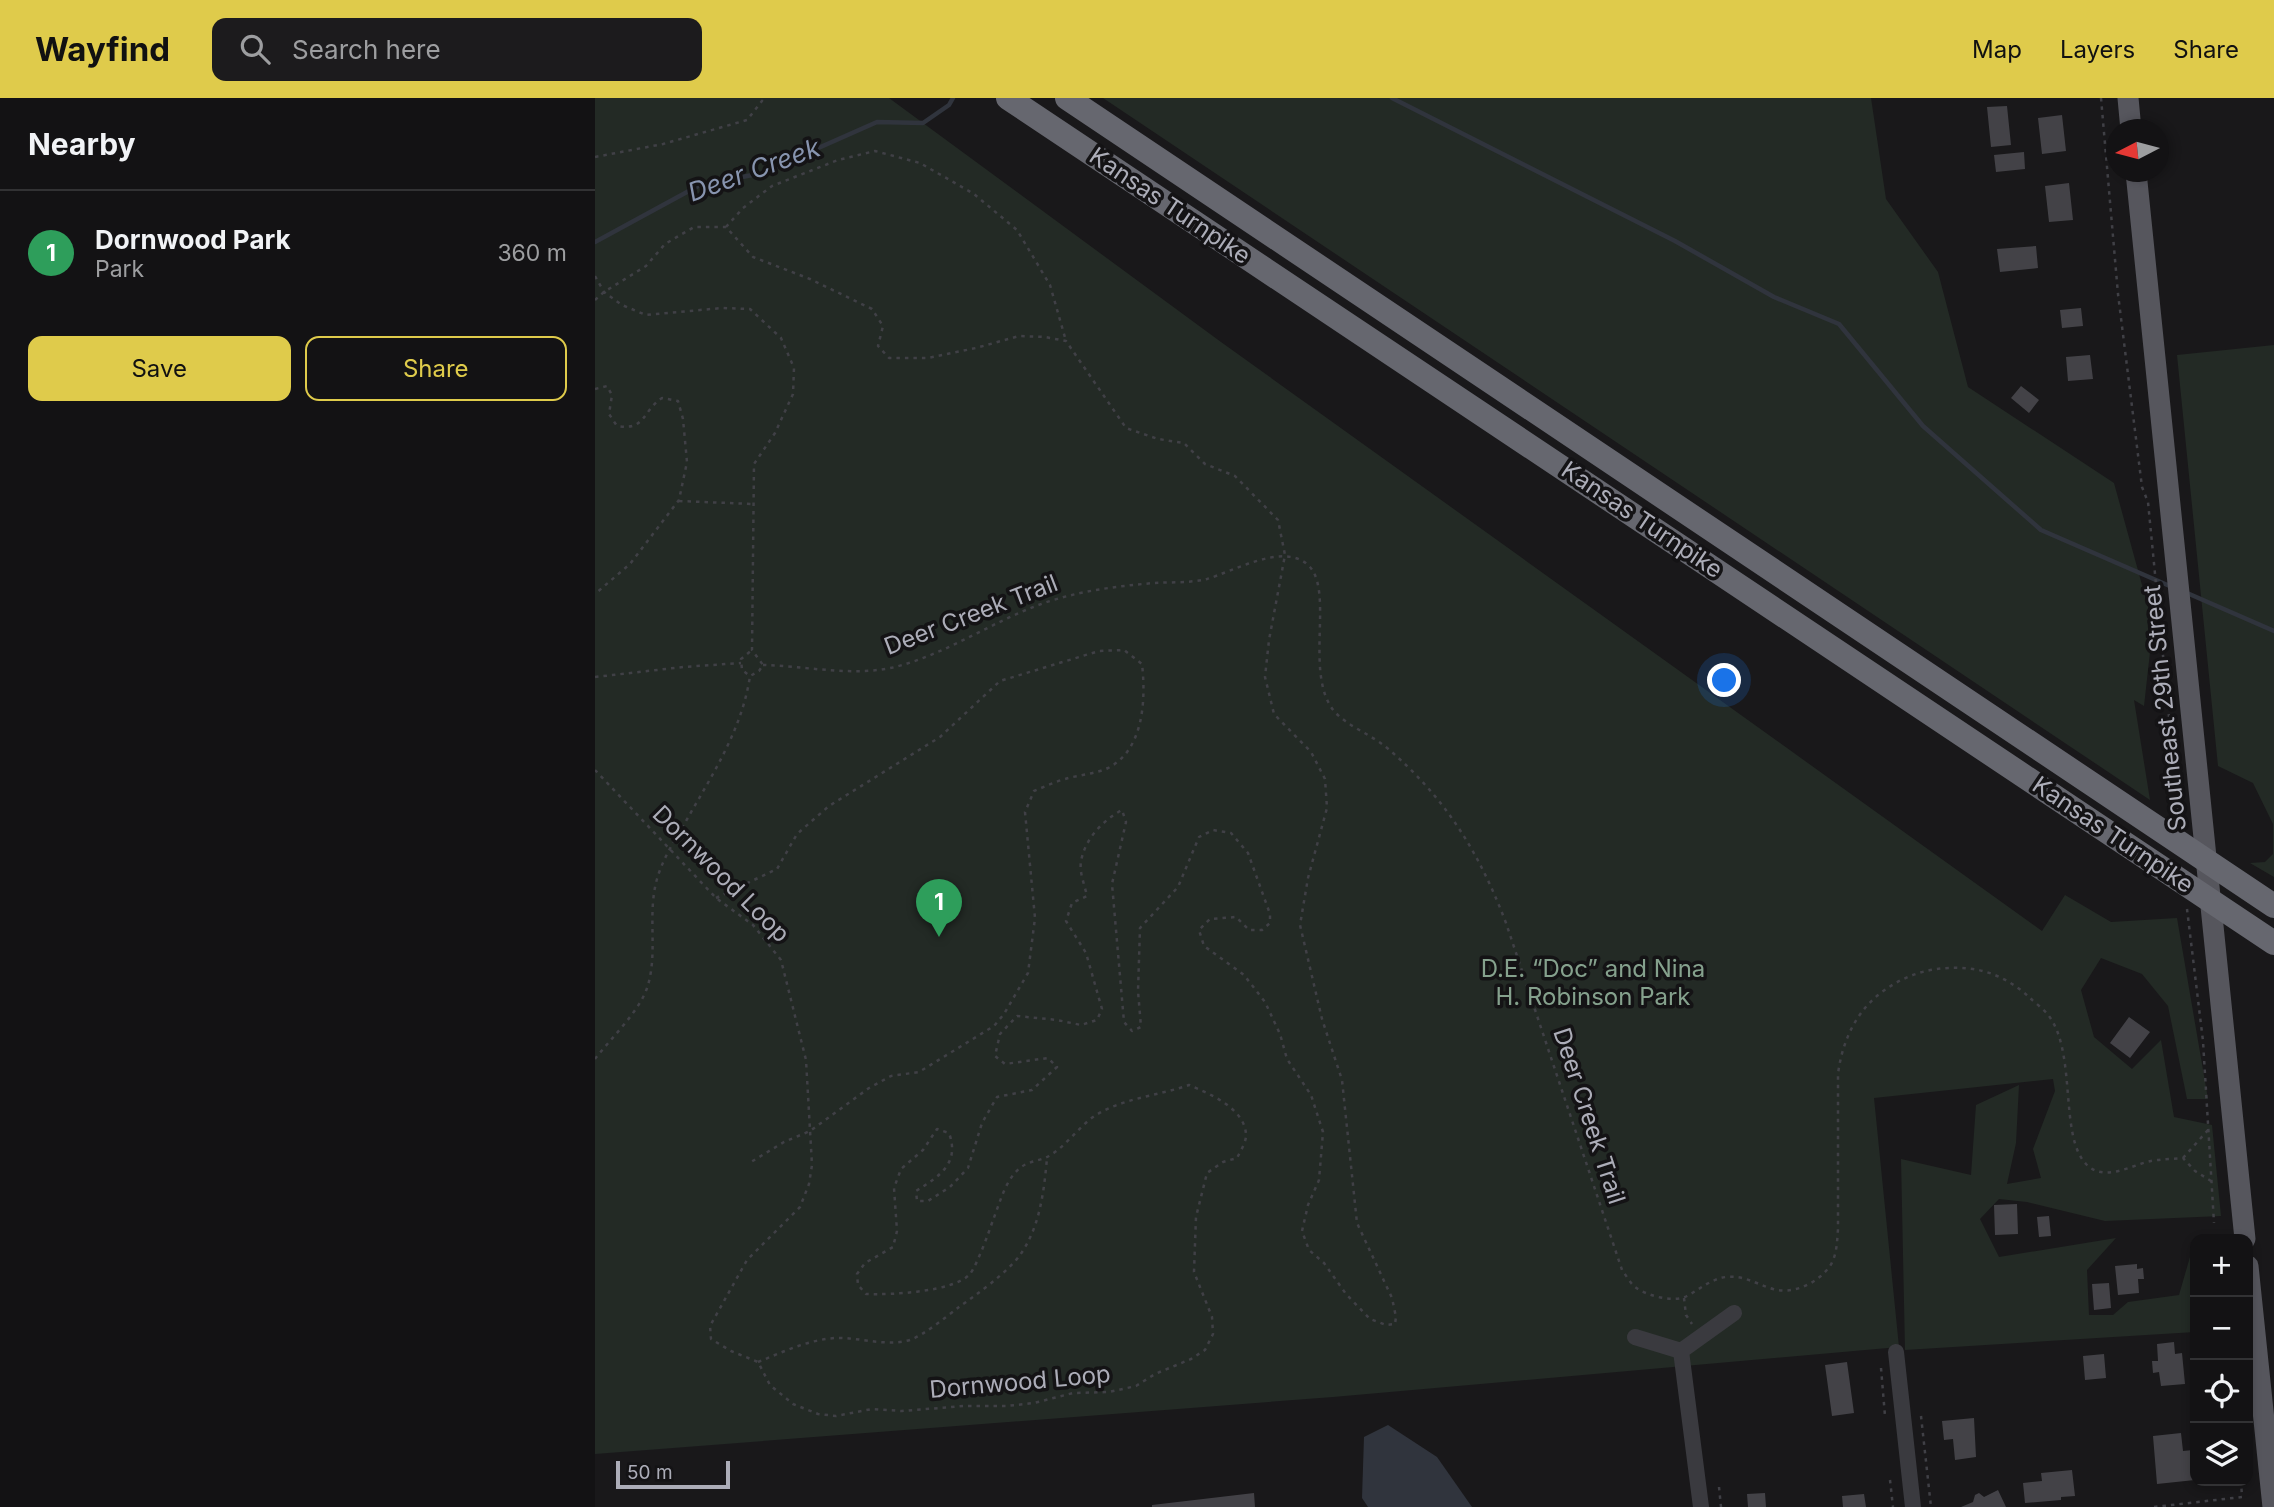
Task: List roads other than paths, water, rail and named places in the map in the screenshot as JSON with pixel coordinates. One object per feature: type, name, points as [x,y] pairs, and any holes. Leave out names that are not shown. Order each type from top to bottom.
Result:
[{"type":"highway","name":"Kansas Turnpike","points":[[1008,98],[2274,943]]},
{"type":"highway","name":"Kansas Turnpike","points":[[1067,98],[2274,906]]},
{"type":"main road","points":[[2128,98],[2130,119]]},
{"type":"main road","name":"Southeast 29th Street","points":[[2137,182],[2244,1234]]},
{"type":"main road","points":[[2251,1297],[2273,1507]]},
{"type":"street","points":[[1681,1351],[1734,1313]]},
{"type":"street","points":[[1635,1337],[1681,1351]]},
{"type":"street","points":[[1681,1351],[1701,1507]]},
{"type":"street","points":[[1896,1352],[1913,1507]]},
{"type":"waterway","name":"Deer Creek","points":[[595,242],[698,186],[762,173],[877,122],[923,123],[949,105],[953,98]]},
{"type":"waterway","points":[[1392,98],[1675,241],[1774,297],[1839,324],[1923,426],[2041,530],[2172,587]]},
{"type":"waterway","points":[[2187,593],[2274,631]]},
{"type":"place","name":"Dornwood Park","points":[[939,937]]},
{"type":"park label","name":"D.E. “Doc” and Nina H. Robinson Park","points":[[1593,983]]}]
